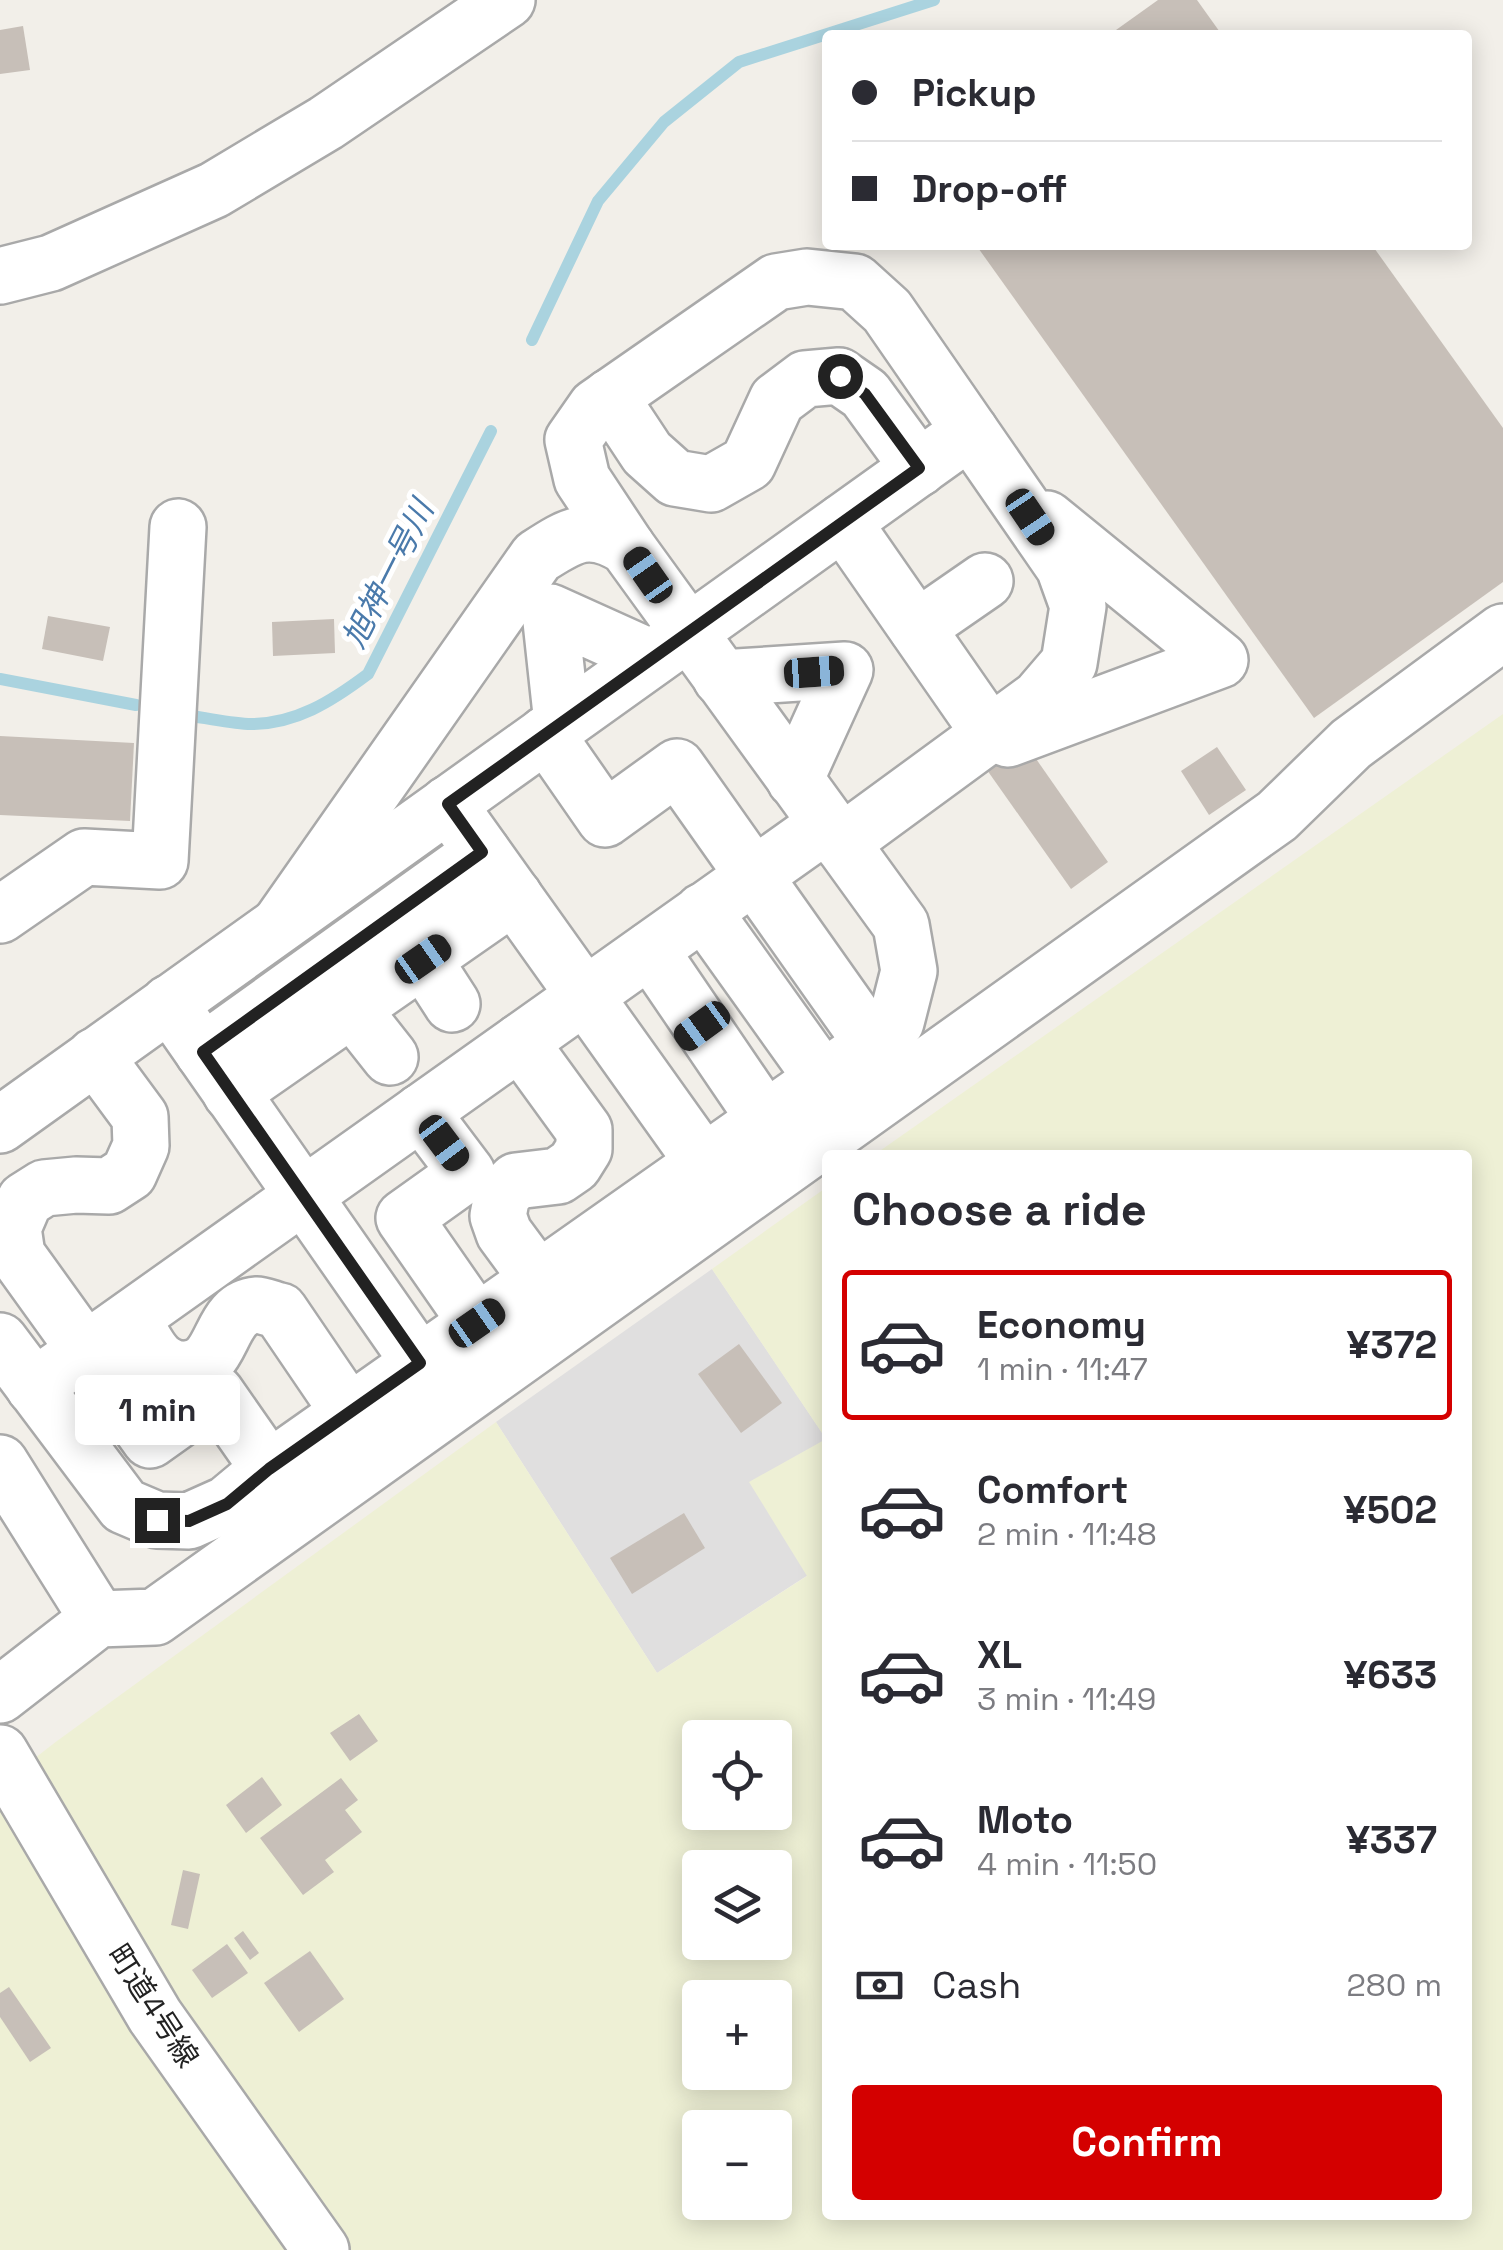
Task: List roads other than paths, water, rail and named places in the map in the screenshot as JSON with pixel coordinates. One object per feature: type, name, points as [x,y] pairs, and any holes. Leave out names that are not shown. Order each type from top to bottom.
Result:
[{"type":"street","points":[[0,276],[51,263],[214,190],[326,123],[507,0]]},
{"type":"street","points":[[34,1387],[754,876],[834,833],[975,746],[1039,698],[1070,664],[1078,606],[1064,568],[887,311],[855,282],[808,276],[776,282],[610,397],[596,407],[574,440],[582,479],[628,546],[670,645]]},
{"type":"street","points":[[610,397],[647,453],[676,478],[711,484],[748,463],[777,400],[805,378],[840,376],[865,394],[919,468]]},
{"type":"street","points":[[0,1125],[970,431]]},
{"type":"street","points":[[975,746],[1220,660],[1014,492]]},
{"type":"street","points":[[843,522],[917,628],[975,746]]},
{"type":"street","points":[[0,915],[84,856],[160,861],[178,527]]},
{"type":"street","points":[[280,924],[537,558],[571,536],[608,534],[628,546]]},
{"type":"street","points":[[917,628],[985,581]]},
{"type":"street","points":[[0,1341],[124,1506],[157,1520],[189,1521],[227,1504],[269,1469],[823,1079],[872,1043],[896,1022],[909,971],[901,925],[722,678],[670,645],[550,612],[554,728],[605,818],[677,767],[872,1043]]},
{"type":"street","points":[[0,1696],[98,1619],[155,1617],[1277,816],[1350,744],[1503,632]]},
{"type":"street","points":[[722,678],[845,670],[795,780]]},
{"type":"street","points":[[448,804],[704,1162]]},
{"type":"street","points":[[217,1072],[482,852]]},
{"type":"street","points":[[217,1072],[352,1009],[514,896]]},
{"type":"street","points":[[703,912],[823,1079]]},
{"type":"street","points":[[650,950],[689,1036],[765,1119]]},
{"type":"street","points":[[423,959],[452,1004]]},
{"type":"street","points":[[169,1003],[420,1363]]},
{"type":"street","points":[[352,1009],[390,1057]]},
{"type":"street","points":[[520,1042],[584,1130],[584,1149],[574,1165],[558,1176],[516,1181],[502,1195],[498,1216],[504,1233],[538,1280]]},
{"type":"street","points":[[95,1056],[140,1118],[141,1146],[129,1172],[108,1186],[44,1188],[24,1200],[13,1228],[17,1255],[150,1440],[216,1393],[269,1469]]},
{"type":"street","points":[[421,1112],[467,1174],[404,1218],[477,1323]]},
{"type":"street","points":[[132,1318],[158,1360],[178,1370],[197,1368],[216,1353],[222,1333],[237,1314],[257,1306],[280,1312],[350,1414]]},
{"type":"street","points":[[0,1463],[98,1619]]},
{"type":"street","name":"町道4号線","points":[[0,1753],[155,2016],[321,2250]]},
{"type":"waterway","name":"旭神一号川","points":[[840,30],[934,0]]},
{"type":"waterway","name":"旭神一号川","points":[[532,340],[598,201],[664,122],[739,62],[822,36]]},
{"type":"waterway","name":"旭神一号川","points":[[186,715],[248,724],[282,720],[327,702],[368,674],[491,431]]},
{"type":"waterway","name":"旭神一号川","points":[[0,679],[136,705]]}]
